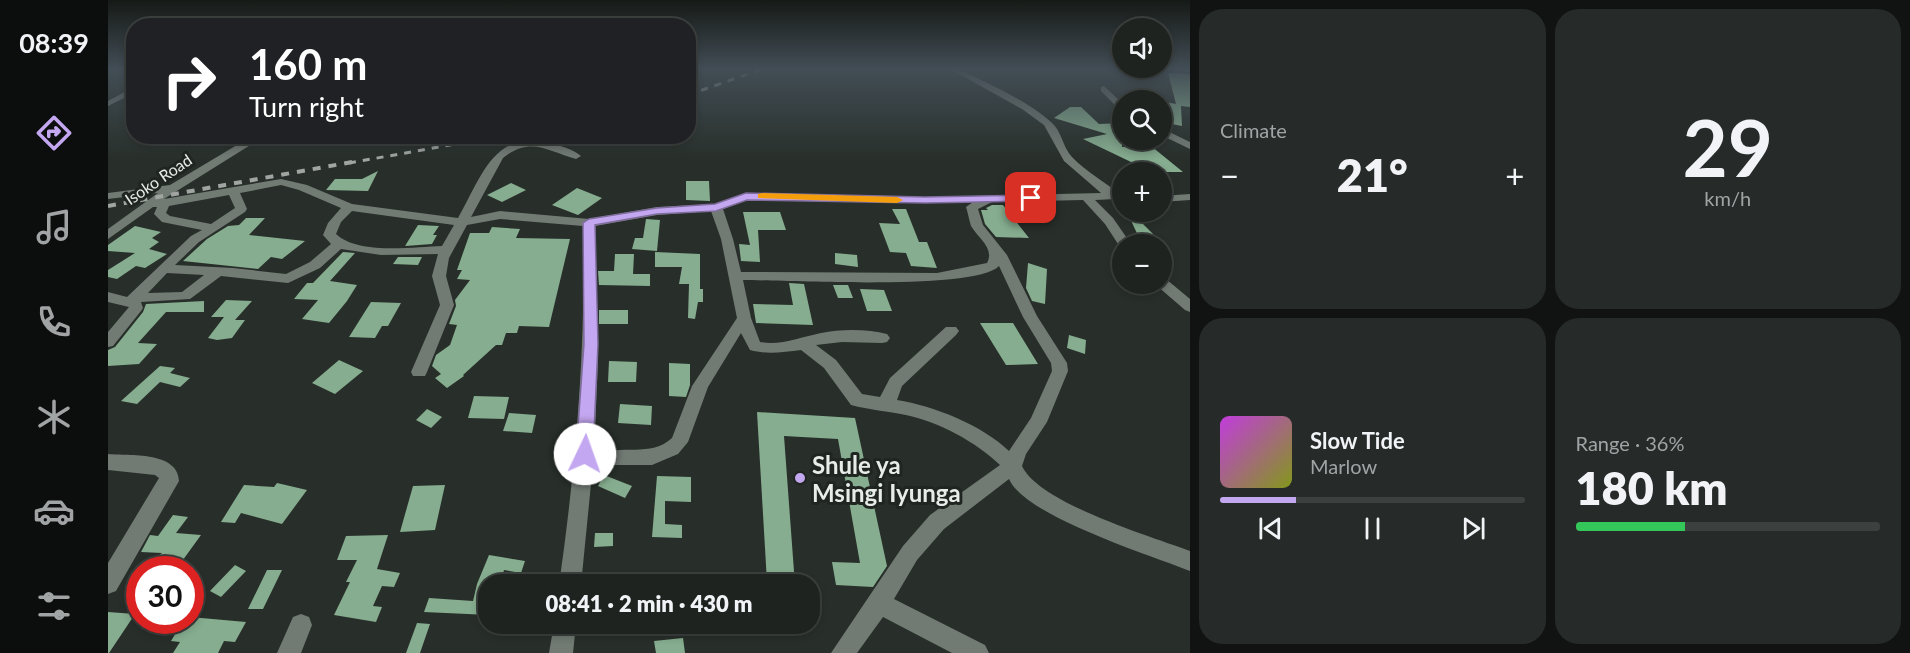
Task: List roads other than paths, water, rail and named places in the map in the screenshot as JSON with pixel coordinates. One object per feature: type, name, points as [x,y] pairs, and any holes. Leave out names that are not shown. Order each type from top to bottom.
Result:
[{"type":"street","points":[[1011,99],[1047,123],[1053,129],[1057,143],[1068,159],[1112,192]]},
{"type":"street","points":[[108,104],[126,104]]},
{"type":"street","points":[[1172,137],[1190,146]]},
{"type":"street","name":"Isoko Road","points":[[108,235],[172,187],[245,144]]},
{"type":"street","points":[[419,372],[447,305],[439,276],[439,266],[446,250],[494,162],[505,150],[531,144]]},
{"type":"street","points":[[545,144],[576,156]]},
{"type":"street","points":[[149,204],[274,183],[291,183],[349,207],[462,222],[500,215],[589,223],[657,211],[716,207],[736,199],[768,195],[868,200],[1112,196]]},
{"type":"street","points":[[108,196],[172,187]]},
{"type":"street","points":[[132,300],[195,239],[241,209],[233,190]]},
{"type":"street","points":[[1086,197],[1110,221],[1118,234]]},
{"type":"street","points":[[1172,198],[1190,197]]},
{"type":"street","points":[[843,653],[879,603],[910,553],[937,522],[1012,466],[1018,451],[1038,422],[1060,371],[1059,363],[1030,317],[1000,255],[977,225],[971,209],[974,205],[996,199]]},
{"type":"street","points":[[164,203],[160,214],[166,219],[213,228]]},
{"type":"street","points":[[349,207],[336,219],[329,235],[339,244],[347,247],[378,249],[446,250]]},
{"type":"street","points":[[716,207],[727,239],[744,318],[755,346],[768,349],[804,344],[820,338],[882,338]]},
{"type":"street","points":[[571,574],[584,469],[591,344],[589,223]]},
{"type":"street","points":[[164,269],[219,271],[288,279],[315,265],[339,244]]},
{"type":"street","points":[[735,276],[825,278],[951,276],[992,266],[996,258],[994,247]]},
{"type":"street","points":[[108,297],[132,300],[185,296],[219,271]]},
{"type":"street","points":[[1172,291],[1189,305]]},
{"type":"street","points":[[108,342],[136,308],[132,300]]},
{"type":"street","points":[[584,469],[610,457],[652,457],[672,449],[679,442],[700,386],[744,318]]},
{"type":"street","points":[[888,405],[889,393],[896,382],[951,331]]},
{"type":"street","points":[[804,344],[830,364],[857,400],[911,409],[970,432],[989,443],[1012,466],[1020,482],[1060,510],[1190,561]]},
{"type":"street","points":[[108,462],[160,466],[169,475],[169,481],[108,583]]},
{"type":"street","points":[[879,603],[977,653]]},
{"type":"street","points":[[289,653],[301,626]]},
{"type":"street","points":[[561,653],[564,634]]},
{"type":"railway","points":[[349,163],[456,144]]},
{"type":"railway","points":[[108,206],[358,161]]},
{"type":"place","name":"Shule ya Msingi Iyunga","points":[[800,478]]}]
